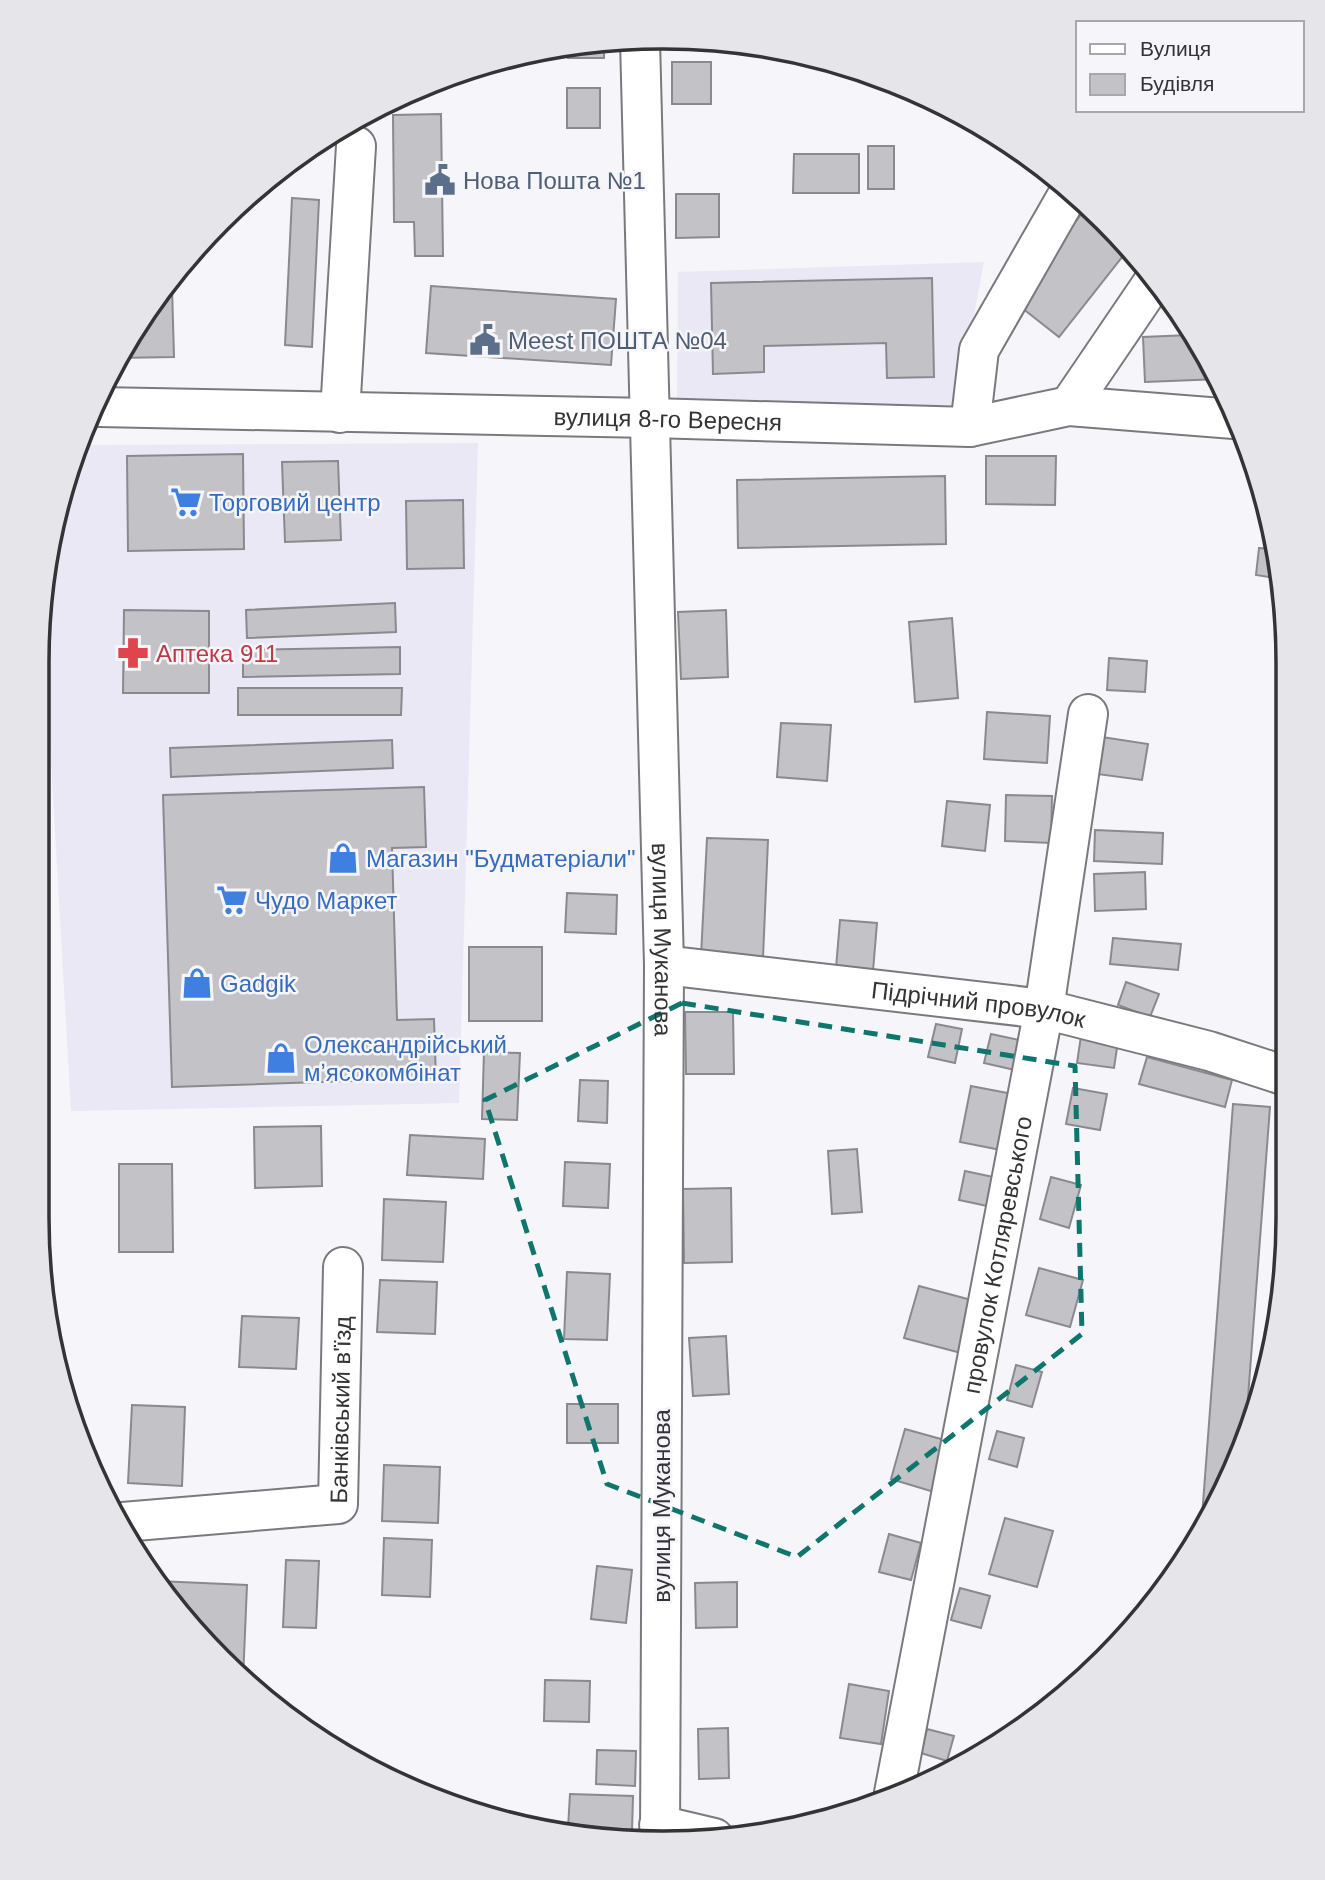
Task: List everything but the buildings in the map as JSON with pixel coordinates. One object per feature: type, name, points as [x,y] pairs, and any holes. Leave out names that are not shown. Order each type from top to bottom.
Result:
[{"type":"street","name":"вулиця Муканова","points":[[640,50],[664,965],[659,1831]]},
{"type":"street","points":[[340,413],[356,146]]},
{"type":"street","points":[[970,427],[979,350],[1064,199]]},
{"type":"street","points":[[1069,406],[1149,289]]},
{"type":"street","name":"вулиця 8-го Вересня","points":[[105,407],[970,427],[1069,406],[1225,418]]},
{"type":"street","name":"провулок Котляревського","points":[[896,1785],[1045,1009],[1088,714]]},
{"type":"street","name":"Підрічний провулок","points":[[664,965],[1045,1009],[1209,1051],[1276,1073]]},
{"type":"street","name":"Банківський в'їзд","points":[[130,1521],[338,1504],[343,1267]]},
{"type":"highlighted area","points":[[682,1003],[1075,1066],[1082,1334],[797,1557],[607,1484],[485,1100]]},
{"type":"shaded area","points":[[984,262],[957,406],[677,402],[678,272]]},
{"type":"shaded area","points":[[478,443],[459,1103],[71,1111],[49,726],[50,622],[61,543],[70,504],[90,445]]},
{"type":"place","name":"Нова Пошта №1","points":[[440,180]]},
{"type":"place","name":"Meest ПОШТА №04","points":[[485,340]]},
{"type":"place","name":"Торговий центр","points":[[186,502]]},
{"type":"place","name":"Аптека 911","points":[[133,653]]},
{"type":"place","name":"Магазин \"Будматеріали\"","points":[[343,858]]},
{"type":"place","name":"Чудо Маркет","points":[[232,900]]},
{"type":"place","name":"Gadgik","points":[[197,983]]},
{"type":"place","name":"Олександрійський мʼясокомбінат","points":[[281,1058]]}]
